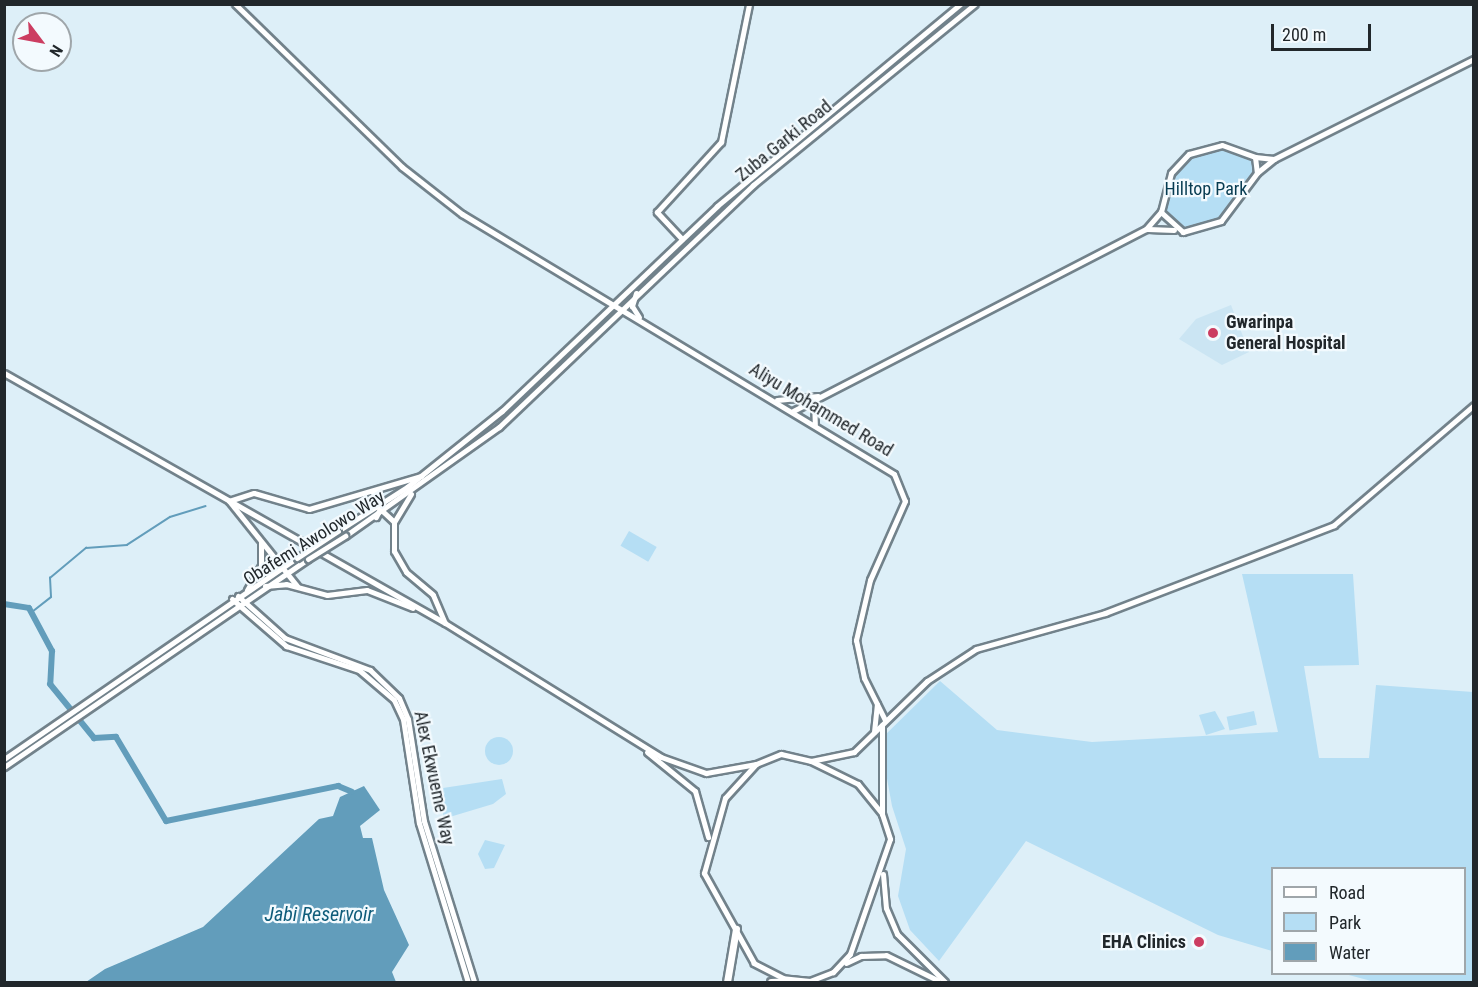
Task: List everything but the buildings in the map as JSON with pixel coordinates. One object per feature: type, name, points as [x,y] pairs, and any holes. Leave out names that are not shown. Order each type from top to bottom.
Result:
[{"type":"highway","points":[[727,982],[736,929]]},
{"type":"highway","points":[[771,982],[792,981]]},
{"type":"main road","name":"Aliyu Mohammed Road","points":[[235,4],[429,189],[619,309],[640,318],[888,468],[906,494],[870,580],[856,640],[864,678],[877,701]]},
{"type":"main road","name":"Zuba Garki Road","points":[[682,239],[657,212],[721,142],[748,4]]},
{"type":"main road","name":"Zuba Garki Road","points":[[613,305],[682,239],[960,4]]},
{"type":"main road","name":"Zuba Garki Road","points":[[619,309],[642,285],[753,184],[975,4]]},
{"type":"main road","points":[[1146,229],[1178,231],[1221,221],[1257,173],[1274,159],[1473,59]]},
{"type":"main road","points":[[794,411],[1146,229],[1161,212],[1171,173],[1189,154],[1222,145],[1256,157],[1274,159]]},
{"type":"main road","points":[[1256,157],[1257,173]]},
{"type":"main road","points":[[1161,212],[1178,231]]},
{"type":"main road","points":[[640,318],[632,306],[642,285]]},
{"type":"main road","name":"Obafemi Awolowo Way","points":[[4,767],[88,709],[237,600],[247,590],[308,559],[376,517],[382,507],[502,411],[613,305]]},
{"type":"main road","name":"Obafemi Awolowo Way","points":[[4,759],[82,703],[237,600],[265,586],[297,558],[338,531],[411,494],[500,427],[619,309]]},
{"type":"main road","points":[[4,373],[445,623],[632,740],[695,771],[727,773],[781,754],[811,761],[850,778],[882,814]]},
{"type":"main road","points":[[774,399],[823,396]]},
{"type":"main road","points":[[814,400],[815,424]]},
{"type":"main road","points":[[811,761],[845,756],[874,732],[936,673],[976,649],[1105,613],[1334,525],[1473,405]]},
{"type":"main road","points":[[229,501],[254,493],[309,509],[373,493],[421,476]]},
{"type":"main road","points":[[373,493],[394,522],[398,559],[433,595],[445,623]]},
{"type":"main road","points":[[394,522],[411,494]]},
{"type":"main road","points":[[229,501],[260,537],[297,587]]},
{"type":"main road","points":[[247,590],[261,566],[260,537]]},
{"type":"main road","points":[[265,586],[297,587],[327,595],[367,591],[418,609]]},
{"type":"main road","name":"Alex Ekwueme Way","points":[[237,600],[286,646],[359,670],[394,700],[403,719],[419,823],[468,982]]},
{"type":"main road","name":"Alex Ekwueme Way","points":[[237,600],[285,638],[361,665],[399,698],[408,719],[424,821],[474,982]]},
{"type":"main road","points":[[877,701],[883,722],[882,814],[890,839],[885,865],[884,897],[897,934],[943,982]]},
{"type":"main road","points":[[874,732],[877,701]]},
{"type":"main road","points":[[632,740],[695,791],[707,818],[708,845],[705,879],[754,963],[792,981],[818,980],[861,956],[886,956],[943,982]]},
{"type":"main road","points":[[708,845],[725,798],[756,764]]},
{"type":"main road","points":[[840,967],[857,941],[885,865]]},
{"type":"shaded area","name":"Gwarinpa General Hospital","points":[[1231,305],[1249,352],[1222,365],[1179,339],[1196,319]]},
{"type":"green space","name":"Hilltop Park","points":[[1222,148],[1255,160],[1256,173],[1225,217],[1183,231],[1164,217],[1174,175],[1186,160]]},
{"type":"green space","points":[[629,531],[657,547],[648,562],[620,546]]},
{"type":"green space","points":[[1242,574],[1353,574],[1359,665],[1304,666],[1319,758],[1369,758],[1376,685],[1473,692],[1473,982],[1375,982],[1349,975],[1466,975],[1466,867],[1271,867],[1271,951],[1218,935],[1026,841],[939,961],[910,930],[898,896],[906,849],[892,806],[880,740],[940,681],[997,730],[1092,742],[1278,732]]},
{"type":"green space","points":[[1215,711],[1225,729],[1206,735],[1199,715]]},
{"type":"green space","points":[[1254,711],[1257,725],[1230,731],[1227,717]]},
{"type":"green space","points":[[499,737],[509,741],[513,751],[509,761],[499,765],[489,761],[485,751],[489,741]]},
{"type":"green space","points":[[502,779],[506,794],[493,804],[443,819],[443,788]]},
{"type":"green space","points":[[485,840],[505,845],[494,868],[485,869],[478,854]]},
{"type":"water","name":"Jabi Reservoir","points":[[364,786],[380,810],[360,826],[363,838],[372,838],[384,890],[409,945],[392,972],[396,982],[86,982],[105,969],[203,927],[319,819],[333,816],[340,797]]},
{"type":"waterway","points":[[32,612],[51,597],[50,578],[86,548],[127,545],[170,517],[205,506]]},
{"type":"waterway","points":[[4,604],[29,608],[52,651],[50,684],[94,738],[116,737],[166,821],[338,786],[352,792]]},
{"type":"place","name":"Gwarinpa General Hospital","points":[[1213,333]]},
{"type":"place","name":"EHA Clinics","points":[[1199,942]]}]
